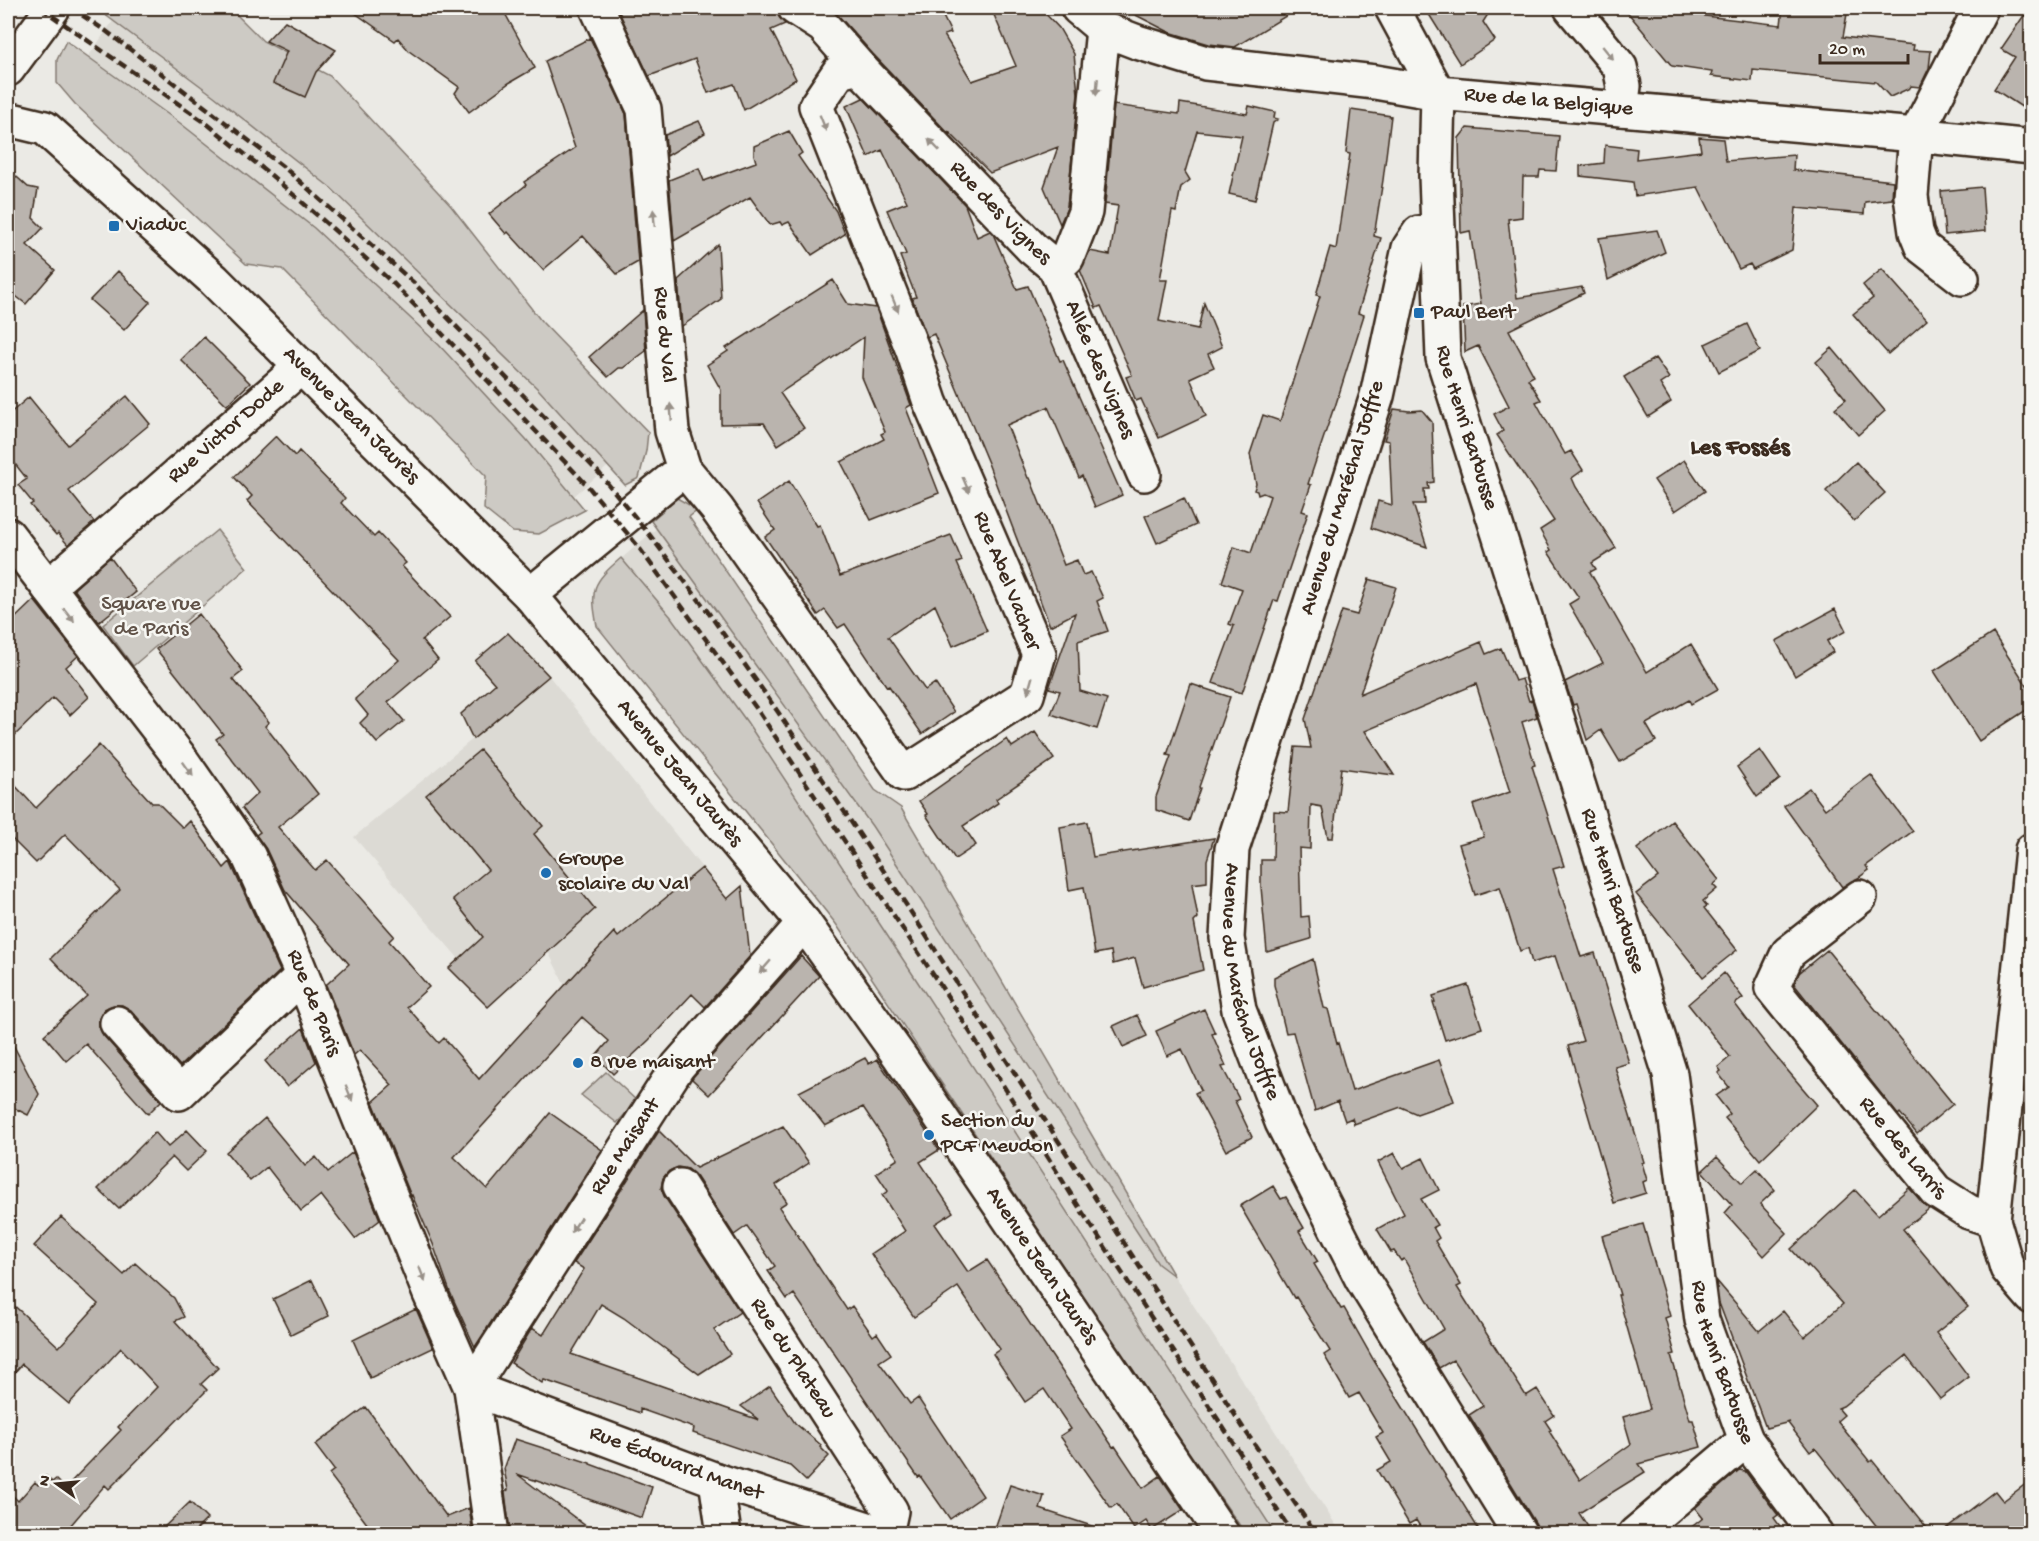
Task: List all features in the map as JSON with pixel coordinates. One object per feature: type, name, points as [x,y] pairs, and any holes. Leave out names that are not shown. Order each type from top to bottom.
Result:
[{"type":"street","points":[[8,69],[53,8]]},
{"type":"street","name":"Rue du Val","points":[[597,8],[644,109],[672,431],[684,469]]},
{"type":"street","name":"Rue des Vignes","points":[[795,8],[823,26],[859,67],[1032,248],[1055,267],[1067,258],[1085,212],[1103,29]]},
{"type":"street","name":"Rue de la Belgique","points":[[1078,8],[1103,29],[1206,63],[1354,79],[1438,93],[2031,147]]},
{"type":"street","points":[[1392,8],[1438,93]]},
{"type":"street","points":[[1571,8],[1620,67],[1624,86],[1621,109]]},
{"type":"street","points":[[1962,278],[1922,247],[1916,232],[1911,196],[1917,135],[1981,8]]},
{"type":"street","name":"Rue Abel Vacher","points":[[684,469],[717,509],[904,774],[1027,695],[1039,654],[930,402],[913,351],[816,106],[839,72],[859,67]]},
{"type":"street","points":[[8,86],[16,99],[12,128]]},
{"type":"street","name":"Rue Henri Barbusse","points":[[1438,93],[1436,170],[1443,358],[1670,1074],[1702,1320],[1746,1440],[1816,1533]]},
{"type":"street","name":"Avenue Jean Jaurès","points":[[12,128],[45,128],[214,280],[530,596],[804,923],[906,1066],[1222,1533]]},
{"type":"street","name":"Avenue du Maréchal Joffre","points":[[1439,233],[1419,233],[1409,248],[1377,396],[1232,849],[1227,938],[1239,1010],[1282,1122],[1362,1279],[1520,1533]]},
{"type":"street","name":"Allée des Vignes","points":[[1055,267],[1144,474]]},
{"type":"street","name":"Rue Victor Dode","points":[[48,587],[302,366]]},
{"type":"street","points":[[530,596],[684,469]]},
{"type":"street","name":"Rue de Paris","points":[[8,535],[178,755],[249,857],[302,976],[430,1294],[471,1388],[492,1533]]},
{"type":"street","points":[[2031,850],[1993,1220],[2007,1268],[2031,1297]]},
{"type":"street","name":"Rue des Larris","points":[[1860,897],[1788,953],[1772,988],[1936,1191],[1969,1212],[1993,1220]]},
{"type":"street","name":"Rue Maisant","points":[[471,1388],[678,1066],[804,923]]},
{"type":"street","points":[[117,1023],[179,1093],[302,976]]},
{"type":"street","name":"Rue du Plateau","points":[[680,1186],[891,1511],[884,1533]]},
{"type":"street","name":"Rue Édouard Manet","points":[[471,1388],[716,1480],[884,1533]]},
{"type":"street","points":[[1635,1533],[1746,1440]]},
{"type":"street","points":[[716,1480],[724,1533]]},
{"type":"shaded area","points":[[122,8],[638,440],[557,511],[79,70]]},
{"type":"shaded area","points":[[666,520],[844,766],[1341,1533],[1273,1533],[614,565]]},
{"type":"shaded area","name":"Groupe scolaire du Val","points":[[549,676],[727,899],[584,1024],[523,901],[459,959],[354,837]]},
{"type":"green space","points":[[96,8],[230,8],[263,41],[330,76],[451,206],[542,322],[648,432],[639,478],[625,485],[539,390],[331,188],[214,96]]},
{"type":"green space","points":[[66,41],[180,123],[314,228],[439,345],[526,439],[585,510],[539,534],[513,532],[484,509],[486,476],[282,269],[246,264],[75,104],[57,83],[57,60]]},
{"type":"green space","points":[[677,498],[698,510],[689,517],[875,790],[901,808],[1174,1276],[1158,1264],[872,826],[651,521]]},
{"type":"green space","name":"Square rue de Paris","points":[[217,530],[247,568],[133,666],[103,625]]},
{"type":"green space","points":[[621,558],[671,617],[747,722],[1275,1533],[1245,1533],[1131,1369],[836,924],[597,626],[594,603],[596,588],[604,574]]},
{"type":"green space","points":[[606,1072],[637,1101],[617,1123],[581,1095]]},
{"type":"building","points":[[348,8],[502,8],[535,68],[509,83],[469,112],[455,93],[459,87],[409,51],[398,38],[395,41]]},
{"type":"building","points":[[617,8],[776,8],[785,24],[771,30],[796,79],[744,110],[734,84],[708,93],[695,59],[649,76]]},
{"type":"building","points":[[829,8],[939,8],[951,33],[944,35],[972,81],[1016,66],[994,15],[1013,8],[1040,8],[1059,28],[1074,54],[1078,94],[1067,208],[1060,224],[1044,187],[1058,147],[990,173],[948,131],[950,135]]},
{"type":"building","points":[[1122,8],[1299,8],[1235,47],[1209,44],[1169,32]]},
{"type":"building","points":[[1425,8],[1492,8],[1483,22],[1495,40],[1460,64]]},
{"type":"building","points":[[1624,8],[1698,8],[1705,16],[1781,25],[1783,8],[1848,8],[1843,37],[1914,45],[1913,50],[1931,51],[1929,68],[1920,87],[1911,86],[1890,97],[1876,82],[1753,70],[1752,81],[1711,76],[1712,72],[1672,66]]},
{"type":"building","points":[[2031,8],[2031,113],[1994,89],[2015,57],[2001,49]]},
{"type":"building","points":[[285,21],[336,50],[316,72],[305,97],[273,83],[287,51],[266,41]]},
{"type":"building","points":[[590,38],[626,114],[638,262],[617,274],[583,236],[543,270],[489,214],[526,185],[524,182],[575,148],[545,61]]},
{"type":"building","points":[[863,98],[965,205],[977,237],[990,231],[993,234],[1017,289],[1028,286],[1122,495],[1095,507],[1082,476],[1079,478],[1048,407],[1007,425],[1064,565],[1077,560],[1083,575],[1091,572],[1103,598],[1097,601],[1108,631],[1078,641],[1080,691],[1107,699],[1097,729],[1051,714],[1060,691],[1049,688],[1075,613],[1050,626],[988,463],[934,334],[927,337],[912,298],[916,297],[900,256],[906,254],[887,210],[907,202],[882,150],[868,157],[846,106]]},
{"type":"building","points":[[1180,103],[1247,114],[1249,106],[1275,112],[1274,118],[1278,119],[1273,123],[1255,200],[1229,194],[1242,136],[1197,131],[1185,172],[1190,180],[1181,187],[1176,212],[1172,211],[1160,280],[1167,280],[1159,321],[1198,329],[1204,303],[1222,347],[1208,354],[1214,367],[1190,378],[1206,416],[1159,438],[1141,399],[1136,401],[1126,377],[1132,375],[1101,306],[1096,308],[1080,270],[1090,251],[1110,255],[1118,206],[1105,204],[1114,105],[1179,114]]},
{"type":"building","points":[[1351,110],[1391,116],[1374,236],[1381,238],[1358,313],[1364,315],[1308,484],[1311,485],[1302,511],[1308,513],[1278,601],[1274,600],[1242,693],[1213,683],[1234,626],[1229,624],[1242,589],[1222,582],[1234,547],[1251,553],[1270,496],[1263,493],[1258,495],[1254,490],[1256,484],[1250,454],[1263,415],[1280,421],[1320,296],[1316,295],[1330,247],[1336,249],[1350,154],[1346,153]]},
{"type":"building","points":[[699,121],[705,133],[667,156],[665,135]]},
{"type":"building","points":[[1467,128],[1559,136],[1556,171],[1540,170],[1539,177],[1523,177],[1522,217],[1508,219],[1517,298],[1582,287],[1584,293],[1509,330],[1534,376],[1528,379],[1541,400],[1536,402],[1565,454],[1571,451],[1583,470],[1572,478],[1576,487],[1616,548],[1592,563],[1596,569],[1590,572],[1647,672],[1691,644],[1718,689],[1691,704],[1689,700],[1646,724],[1656,741],[1620,762],[1601,730],[1587,740],[1576,704],[1573,705],[1565,682],[1603,663],[1569,604],[1579,598],[1548,552],[1551,550],[1540,530],[1554,521],[1497,435],[1503,431],[1494,414],[1509,406],[1478,346],[1465,352],[1463,307],[1481,304],[1470,231],[1461,233],[1459,138]]},
{"type":"building","points":[[789,131],[802,153],[798,156],[836,211],[845,234],[812,255],[789,222],[782,225],[780,222],[770,225],[750,197],[674,241],[669,180],[699,168],[704,181],[756,162],[754,146]]},
{"type":"building","points":[[1699,137],[1723,139],[1726,161],[1794,155],[1793,170],[1893,181],[1892,199],[1865,202],[1864,214],[1796,208],[1792,250],[1753,269],[1750,264],[1739,269],[1698,187],[1635,196],[1633,182],[1580,176],[1580,166],[1604,163],[1605,145],[1637,149],[1636,159],[1701,151]]},
{"type":"building","points":[[8,169],[28,187],[38,189],[33,218],[43,228],[27,245],[55,270],[26,304],[8,290]]},
{"type":"building","points":[[1982,187],[1985,231],[1945,235],[1941,191]]},
{"type":"building","points":[[1657,230],[1665,252],[1608,280],[1599,238]]},
{"type":"building","points":[[718,244],[721,299],[682,326],[678,280]]},
{"type":"building","points":[[1882,269],[1927,320],[1888,354],[1853,314],[1873,298],[1863,285]]},
{"type":"building","points":[[118,271],[150,302],[124,330],[90,300]]},
{"type":"building","points":[[833,280],[848,304],[876,308],[911,405],[906,408],[939,493],[871,520],[841,462],[884,439],[881,434],[885,432],[862,377],[864,337],[780,393],[804,428],[778,445],[764,423],[721,424],[721,390],[707,365],[728,351],[726,348]]},
{"type":"building","points":[[643,310],[646,351],[608,377],[589,357]]},
{"type":"building","points":[[1747,324],[1760,351],[1719,372],[1705,344]]},
{"type":"building","points":[[204,337],[250,383],[227,405],[181,360]]},
{"type":"building","points":[[1832,348],[1885,411],[1858,435],[1835,408],[1846,399],[1816,362]]},
{"type":"building","points":[[1655,358],[1669,378],[1660,384],[1671,402],[1648,417],[1624,377]]},
{"type":"building","points":[[127,396],[150,424],[69,491],[94,522],[68,545],[58,533],[56,535],[30,505],[33,503],[18,485],[27,479],[8,455],[8,415],[29,397],[68,445]]},
{"type":"building","points":[[1394,409],[1422,410],[1432,422],[1434,482],[1428,483],[1429,489],[1424,489],[1425,504],[1413,504],[1427,547],[1371,528],[1378,501],[1392,505],[1389,441],[1384,440]]},
{"type":"building","points":[[276,436],[295,456],[299,451],[345,498],[341,503],[374,537],[378,533],[406,563],[402,566],[450,617],[422,640],[438,660],[388,702],[404,721],[377,743],[360,723],[368,715],[355,699],[399,660],[247,501],[252,496],[234,477]]},
{"type":"building","points":[[1684,460],[1705,491],[1675,511],[1654,480]]},
{"type":"building","points":[[1856,462],[1885,493],[1854,521],[1826,491]]},
{"type":"building","points":[[789,481],[817,526],[820,525],[840,576],[951,535],[962,561],[957,563],[987,631],[953,646],[935,605],[888,637],[925,690],[935,683],[954,712],[922,734],[845,624],[838,628],[825,610],[818,615],[765,537],[775,530],[757,503]]},
{"type":"building","points":[[1184,498],[1196,525],[1157,543],[1145,516]]},
{"type":"building","points":[[110,557],[136,592],[99,622],[74,589]]},
{"type":"building","points":[[1369,579],[1396,587],[1360,694],[1481,642],[1486,654],[1501,648],[1515,681],[1522,679],[1529,701],[1532,700],[1537,717],[1522,722],[1535,765],[1532,766],[1564,866],[1553,869],[1581,957],[1595,953],[1629,1063],[1615,1067],[1644,1162],[1642,1163],[1647,1180],[1643,1182],[1646,1193],[1614,1203],[1568,1046],[1583,1041],[1555,956],[1532,963],[1528,948],[1520,951],[1500,887],[1475,895],[1459,844],[1484,837],[1473,805],[1510,792],[1476,684],[1365,731],[1394,775],[1341,768],[1333,838],[1328,838],[1322,807],[1311,805],[1310,849],[1299,848],[1301,917],[1309,916],[1311,939],[1267,952],[1261,860],[1273,860],[1274,811],[1288,812],[1295,747],[1311,748],[1305,719],[1342,611],[1357,615]]},
{"type":"building","points":[[34,600],[78,656],[66,667],[89,697],[70,715],[53,698],[8,742],[8,625]]},
{"type":"building","points":[[1835,609],[1846,631],[1827,641],[1833,652],[1795,676],[1776,641]]},
{"type":"building","points":[[199,614],[243,671],[233,679],[269,722],[265,726],[318,794],[278,827],[315,870],[327,860],[394,936],[389,941],[429,987],[407,1007],[439,1043],[444,1038],[479,1079],[614,932],[618,937],[702,868],[727,899],[742,886],[750,956],[705,1007],[692,994],[613,1074],[596,1056],[609,1041],[582,1017],[454,1157],[487,1189],[550,1113],[602,1150],[475,1347],[450,1292],[433,1244],[373,1102],[392,1085],[360,1050],[354,1055],[326,985],[349,964],[285,890],[266,849],[256,835],[260,832],[242,808],[258,793],[216,739],[223,734],[156,649]]},
{"type":"building","points":[[508,633],[549,676],[473,739],[461,714],[495,684],[475,661]]},
{"type":"building","points":[[1993,633],[2031,692],[2031,707],[1979,741],[1934,671]]},
{"type":"building","points":[[1191,684],[1230,697],[1189,821],[1156,810],[1156,797],[1171,756],[1167,755]]},
{"type":"building","points":[[1035,732],[1054,759],[996,799],[998,803],[963,826],[976,845],[955,859],[919,801],[1007,739],[1012,747]]},
{"type":"building","points":[[99,745],[152,803],[158,803],[183,828],[190,821],[224,868],[230,862],[280,971],[180,1066],[131,1010],[122,1005],[104,1009],[99,1018],[99,1026],[103,1035],[161,1101],[148,1114],[86,1044],[66,1061],[44,1035],[87,996],[51,958],[120,890],[65,834],[36,863],[8,835],[8,778],[36,808]]},
{"type":"building","points":[[480,750],[543,826],[534,834],[595,909],[488,1007],[449,968],[483,937],[453,899],[488,870],[426,795]]},
{"type":"building","points":[[1760,750],[1780,779],[1757,797],[1737,767]]},
{"type":"building","points":[[1871,775],[1913,831],[1866,866],[1869,870],[1842,887],[1784,806],[1809,788],[1825,809]]},
{"type":"building","points":[[1672,821],[1719,880],[1713,885],[1717,889],[1703,901],[1707,906],[1704,908],[1737,950],[1703,977],[1636,894],[1658,877],[1637,849]]},
{"type":"building","points":[[1087,822],[1093,857],[1214,838],[1207,860],[1207,882],[1192,884],[1198,918],[1194,922],[1203,970],[1143,987],[1135,958],[1113,964],[1111,951],[1095,954],[1084,887],[1069,890],[1060,827]]},
{"type":"building","points":[[1827,950],[1953,1104],[1917,1134],[1900,1113],[1898,1115],[1794,984],[1799,973]]},
{"type":"building","points":[[801,956],[819,976],[709,1095],[692,1079],[693,1077]]},
{"type":"building","points":[[1313,959],[1324,1008],[1328,1009],[1352,1091],[1439,1060],[1454,1101],[1417,1114],[1401,1107],[1354,1124],[1352,1118],[1345,1121],[1338,1101],[1315,1111],[1293,1032],[1286,1033],[1274,985],[1274,977]]},
{"type":"building","points":[[1724,973],[1743,998],[1735,1004],[1817,1105],[1760,1160],[1725,1118],[1730,1114],[1716,1096],[1729,1087],[1718,1073],[1721,1071],[1718,1067],[1730,1057],[1688,1004]]},
{"type":"building","points":[[1468,985],[1482,1028],[1445,1040],[1433,996]]},
{"type":"building","points":[[1204,1009],[1226,1066],[1222,1067],[1239,1099],[1235,1101],[1252,1137],[1226,1151],[1195,1093],[1201,1090],[1182,1049],[1167,1056],[1156,1031]]},
{"type":"building","points":[[1137,1015],[1147,1036],[1123,1047],[1113,1026]]},
{"type":"building","points":[[303,1028],[316,1062],[287,1087],[265,1061]]},
{"type":"building","points":[[8,1035],[39,1094],[28,1115],[8,1105]]},
{"type":"building","points":[[865,1058],[869,1064],[877,1059],[939,1150],[920,1162],[953,1212],[935,1224],[968,1272],[987,1260],[1143,1488],[1160,1476],[1183,1510],[1152,1530],[1146,1521],[1134,1529],[1117,1504],[1111,1508],[1060,1436],[1071,1429],[1044,1389],[1025,1402],[993,1354],[1000,1349],[958,1287],[914,1317],[871,1254],[905,1231],[882,1195],[888,1191],[876,1173],[898,1159],[863,1107],[825,1126],[799,1092]]},
{"type":"building","points":[[265,1118],[305,1166],[316,1157],[328,1172],[353,1152],[380,1220],[355,1239],[321,1195],[301,1211],[267,1167],[250,1181],[226,1152]]},
{"type":"building","points":[[783,1126],[809,1163],[776,1185],[787,1202],[779,1207],[847,1310],[852,1306],[873,1336],[877,1333],[891,1354],[879,1362],[910,1404],[918,1398],[983,1496],[950,1519],[920,1476],[918,1477],[794,1294],[787,1299],[768,1271],[775,1266],[747,1226],[734,1235],[696,1176],[688,1169],[678,1167],[669,1171],[663,1178],[661,1188],[740,1312],[714,1330],[730,1354],[699,1374],[624,1318],[601,1304],[571,1354],[759,1420],[741,1406],[770,1386],[795,1423],[821,1445],[820,1447],[829,1456],[806,1481],[790,1466],[693,1433],[694,1428],[640,1409],[640,1413],[544,1380],[542,1383],[511,1363],[532,1328],[543,1335],[584,1269],[574,1263],[659,1131],[696,1168]]},
{"type":"building","points":[[187,1130],[207,1151],[186,1171],[172,1157],[119,1209],[98,1189],[155,1132],[168,1147]]},
{"type":"building","points":[[1394,1153],[1403,1168],[1423,1158],[1439,1190],[1421,1199],[1437,1225],[1433,1227],[1439,1238],[1435,1241],[1461,1285],[1457,1287],[1526,1396],[1537,1389],[1554,1415],[1545,1421],[1551,1430],[1549,1431],[1580,1480],[1631,1444],[1623,1417],[1650,1409],[1602,1236],[1643,1224],[1670,1316],[1665,1318],[1675,1354],[1671,1355],[1690,1420],[1693,1420],[1701,1447],[1639,1464],[1645,1472],[1579,1513],[1592,1533],[1539,1533],[1536,1524],[1469,1415],[1483,1406],[1453,1360],[1439,1368],[1423,1342],[1444,1329],[1404,1259],[1401,1261],[1394,1251],[1391,1252],[1377,1229],[1404,1214],[1378,1162]]},
{"type":"building","points":[[1717,1157],[1742,1183],[1757,1169],[1775,1190],[1760,1204],[1787,1233],[1764,1256],[1725,1213],[1732,1205],[1702,1171]]},
{"type":"building","points":[[1273,1186],[1281,1199],[1286,1197],[1304,1228],[1299,1231],[1318,1262],[1314,1264],[1341,1309],[1344,1308],[1481,1533],[1424,1533],[1416,1520],[1409,1524],[1377,1470],[1391,1462],[1376,1437],[1383,1433],[1359,1393],[1349,1398],[1324,1355],[1330,1351],[1296,1297],[1294,1298],[1240,1206]]},
{"type":"building","points":[[1909,1188],[1929,1209],[1903,1229],[1968,1307],[1936,1333],[1969,1377],[1940,1399],[1906,1356],[1838,1408],[1844,1415],[1837,1421],[1931,1533],[1882,1533],[1815,1448],[1810,1452],[1788,1423],[1790,1422],[1766,1428],[1719,1303],[1716,1280],[1759,1331],[1783,1311],[1804,1337],[1843,1304],[1791,1249],[1855,1190],[1878,1215]]},
{"type":"building","points":[[61,1217],[124,1275],[135,1263],[174,1298],[184,1317],[175,1321],[218,1368],[201,1384],[207,1390],[109,1489],[105,1485],[64,1533],[8,1533],[8,1491],[18,1501],[35,1482],[38,1485],[46,1476],[52,1482],[56,1479],[65,1488],[121,1430],[118,1427],[157,1387],[121,1348],[69,1404],[22,1364],[8,1380],[8,1300],[59,1347],[98,1304],[34,1246]]},
{"type":"building","points":[[312,1280],[329,1316],[291,1335],[273,1299]]},
{"type":"building","points":[[416,1309],[433,1348],[370,1378],[353,1340]]},
{"type":"building","points":[[366,1407],[447,1517],[469,1508],[473,1533],[374,1533],[329,1474],[334,1470],[315,1445]]},
{"type":"building","points":[[515,1439],[590,1463],[652,1487],[642,1518],[517,1474],[595,1533],[510,1533],[505,1492],[508,1490],[504,1469]]},
{"type":"building","points":[[1739,1470],[1745,1471],[1778,1515],[1774,1518],[1785,1533],[1684,1533],[1703,1518],[1695,1508]]},
{"type":"building","points":[[2031,1480],[2031,1533],[1940,1533],[1995,1491],[2003,1501]]},
{"type":"building","points":[[1010,1485],[1044,1496],[1040,1509],[1101,1529],[1100,1533],[1011,1533],[995,1528]]},
{"type":"building","points":[[190,1502],[207,1519],[193,1533],[158,1533]]},
{"type":"railway","points":[[41,8],[206,123],[333,229],[394,284],[488,381],[586,484],[637,545],[759,712],[948,997],[1079,1207],[1293,1534]]},
{"type":"railway","points":[[71,8],[106,31],[286,169],[414,283],[599,473],[649,534],[708,612],[778,712],[907,906],[1244,1429],[1316,1534]]},
{"type":"place","name":"Viaduc","points":[[114,226]]},
{"type":"place","name":"Paul Bert","points":[[1419,313]]},
{"type":"place","name":"Groupe scolaire du Val","points":[[546,873]]},
{"type":"place","name":"8 rue maisant","points":[[578,1063]]},
{"type":"place","name":"Section du PCF Meudon","points":[[929,1135]]},
{"type":"district","name":"Les Fossés","points":[[1740,448]]}]
